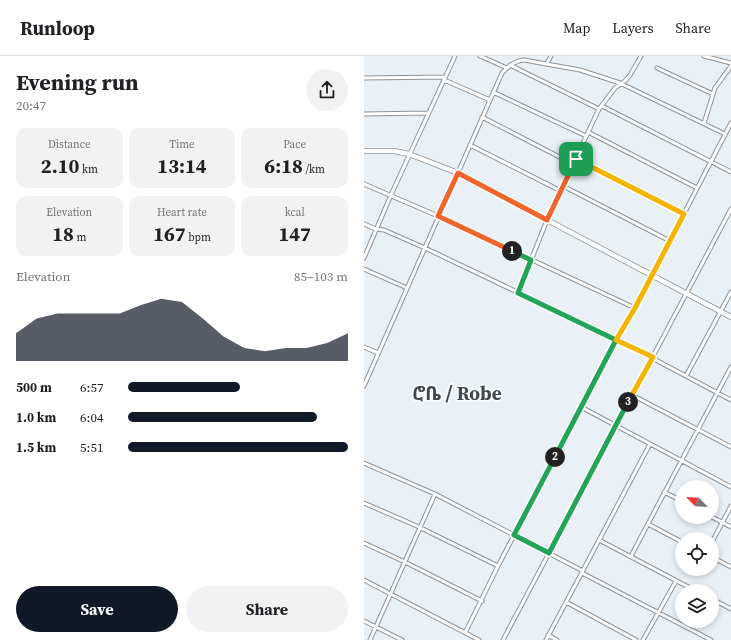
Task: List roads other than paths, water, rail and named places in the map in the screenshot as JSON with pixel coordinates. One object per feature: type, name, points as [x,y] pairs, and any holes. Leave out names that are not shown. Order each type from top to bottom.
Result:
[{"type":"street","points":[[364,257],[409,154],[455,56]]},
{"type":"street","points":[[480,56],[506,68]]},
{"type":"street","points":[[546,63],[551,56]]},
{"type":"street","points":[[518,293],[547,220],[588,132],[601,108],[615,88],[620,83],[625,81],[630,75],[641,56]]},
{"type":"street","points":[[704,56],[731,64],[713,94],[704,123]]},
{"type":"street","points":[[364,385],[502,73],[510,65],[517,61],[524,60],[580,70],[620,83],[725,134]]},
{"type":"street","points":[[510,65],[731,172]]},
{"type":"street","points":[[657,68],[713,94]]},
{"type":"street","points":[[364,78],[444,79],[490,100]]},
{"type":"street","points":[[494,92],[586,136]]},
{"type":"street","points":[[364,114],[428,113]]},
{"type":"street","points":[[482,117],[574,164]]},
{"type":"street","points":[[464,633],[580,407],[635,308],[731,123]]},
{"type":"street","points":[[588,132],[697,188]]},
{"type":"street","points":[[470,146],[561,191]]},
{"type":"street","points":[[364,151],[409,154],[458,173],[731,317]]},
{"type":"street","points":[[576,159],[684,214]]},
{"type":"street","points":[[364,184],[438,216],[635,308]]},
{"type":"street","points":[[563,186],[670,241]]},
{"type":"street","points":[[503,640],[632,395],[730,214],[731,209]]},
{"type":"street","points":[[364,224],[376,229],[384,230],[425,248],[653,358],[731,400]]},
{"type":"street","points":[[364,269],[407,288]]},
{"type":"street","points":[[686,376],[731,292]]},
{"type":"street","points":[[364,347],[378,353]]},
{"type":"street","points":[[631,556],[731,367]]},
{"type":"street","points":[[632,395],[731,447]]},
{"type":"street","points":[[580,407],[731,487]]},
{"type":"street","points":[[546,640],[650,444]]},
{"type":"street","points":[[364,463],[435,494],[711,640]]},
{"type":"street","points":[[664,492],[675,498]]},
{"type":"street","points":[[370,640],[435,494]]},
{"type":"street","points":[[364,503],[498,566]]},
{"type":"street","points":[[717,532],[731,506]]},
{"type":"street","points":[[719,520],[731,527]]},
{"type":"street","points":[[648,524],[675,538]]},
{"type":"street","points":[[599,540],[682,584]]},
{"type":"street","points":[[364,543],[482,600]]},
{"type":"street","points":[[719,562],[731,568]]},
{"type":"street","points":[[364,580],[479,640]]},
{"type":"street","points":[[643,640],[676,581]]},
{"type":"street","points":[[566,602],[636,640]]},
{"type":"street","points":[[719,603],[731,609]]},
{"type":"street","points":[[364,620],[402,640]]},
{"type":"street","points":[[548,635],[557,640]]},
{"type":"district","name":"ሮቤ / Robe","points":[[457,393]]}]
